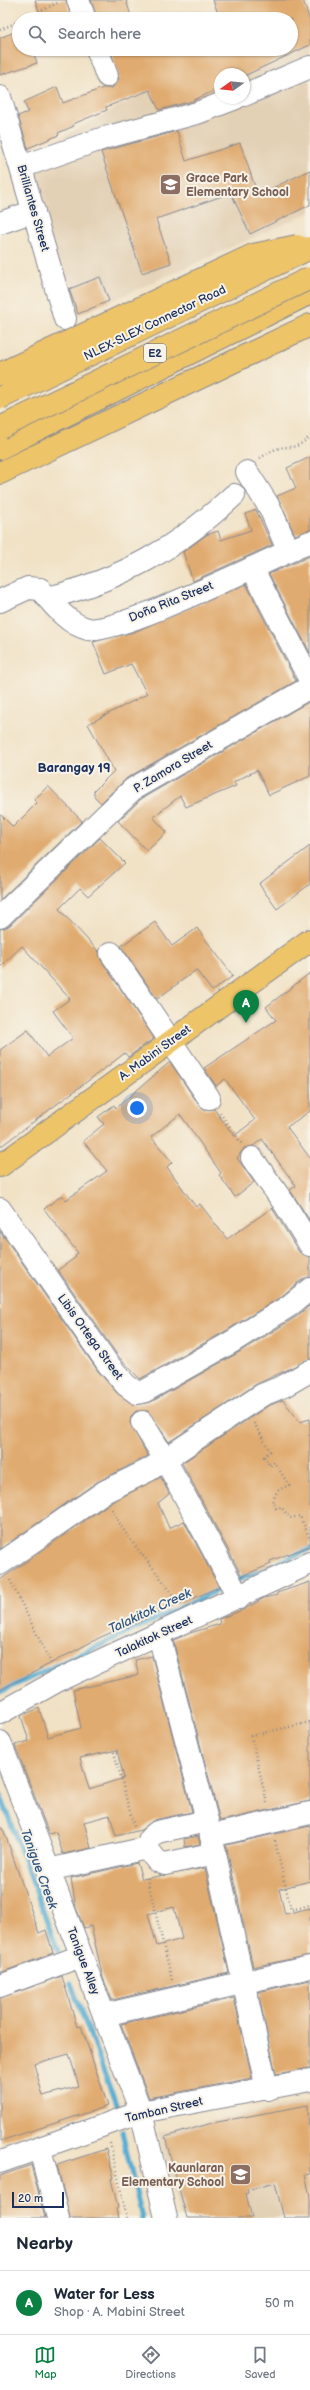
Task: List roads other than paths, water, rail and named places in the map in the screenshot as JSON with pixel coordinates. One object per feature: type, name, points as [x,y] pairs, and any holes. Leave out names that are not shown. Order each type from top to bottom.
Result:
[{"type":"main road","points":[[0,375],[133,322],[310,237]]},
{"type":"main road","points":[[0,375],[252,255],[282,247],[310,244]]},
{"type":"main road","name":"NLEX-SLEX Connector Road","points":[[0,398],[310,248]]},
{"type":"main road","name":"E2","points":[[0,428],[310,278]]},
{"type":"main road","points":[[0,448],[310,292]]},
{"type":"main road","points":[[133,322],[155,370]]},
{"type":"main road","points":[[0,473],[310,325]]},
{"type":"main road","name":"A. Mabini Street","points":[[0,1166],[310,940]]},
{"type":"street","points":[[78,0],[82,12]]},
{"type":"street","points":[[100,56],[107,76]]},
{"type":"street","points":[[250,92],[310,67]]},
{"type":"street","name":"Brilliantes Street","points":[[0,97],[65,319]]},
{"type":"street","points":[[21,167],[104,138],[197,113],[220,104]]},
{"type":"street","points":[[0,223],[34,212]]},
{"type":"street","points":[[247,472],[270,508],[288,550]]},
{"type":"street","points":[[0,601],[28,588],[44,594],[88,587],[118,575],[164,551],[202,525],[234,495]]},
{"type":"street","name":"Doña Rita Street","points":[[44,594],[57,610],[78,626],[98,630],[140,616],[252,568],[288,550],[310,542]]},
{"type":"street","points":[[252,568],[310,680]]},
{"type":"street","name":"P. Zamora Street","points":[[0,917],[133,789],[310,687]]},
{"type":"street","points":[[111,952],[209,1098]]},
{"type":"street","points":[[252,1158],[286,1206],[310,1245]]},
{"type":"street","name":"Libis Ortega Street","points":[[0,1209],[108,1364],[126,1385],[137,1393],[145,1391],[230,1343],[289,1306],[310,1290]]},
{"type":"street","points":[[0,1564],[104,1492],[149,1470],[244,1406],[310,1371]]},
{"type":"street","points":[[142,1422],[165,1459],[234,1588]]},
{"type":"street","name":"Talakitok Street","points":[[0,1714],[59,1680],[189,1621],[234,1588],[310,1563]]},
{"type":"street","points":[[159,1635],[211,1837],[267,2089]]},
{"type":"street","name":"Tanigue Alley","points":[[0,1742],[104,2015],[122,2119],[166,2218]]},
{"type":"street","points":[[144,1849],[157,1861],[165,1864],[211,1837],[310,1813]]},
{"type":"street","points":[[48,1870],[144,1849],[150,1838],[157,1832],[211,1837]]},
{"type":"street","points":[[0,1986],[81,1956]]},
{"type":"street","points":[[104,2015],[310,1967]]},
{"type":"street","name":"Tamban Street","points":[[0,2162],[122,2119],[310,2080]]},
{"type":"street","points":[[40,2149],[58,2218]]},
{"type":"waterway","name":"Talakitok Creek","points":[[236,1581],[310,1549]]},
{"type":"waterway","name":"Talakitok Creek","points":[[0,1692],[227,1586]]},
{"type":"waterway","name":"Tanigue Creek","points":[[0,1794],[58,1951]]},
{"type":"waterway","name":"Tanigue Creek","points":[[71,1984],[117,2107]]},
{"type":"waterway","name":"Tanigue Creek","points":[[122,2132],[142,2218]]},
{"type":"place","name":"Grace Park Elementary School","points":[[171,185]]},
{"type":"place","name":"Water for Less","points":[[246,1023]]},
{"type":"place","name":"Kaunlaran Elementary School","points":[[240,2175]]},
{"type":"district","name":"Barangay 19","points":[[74,768]]}]
